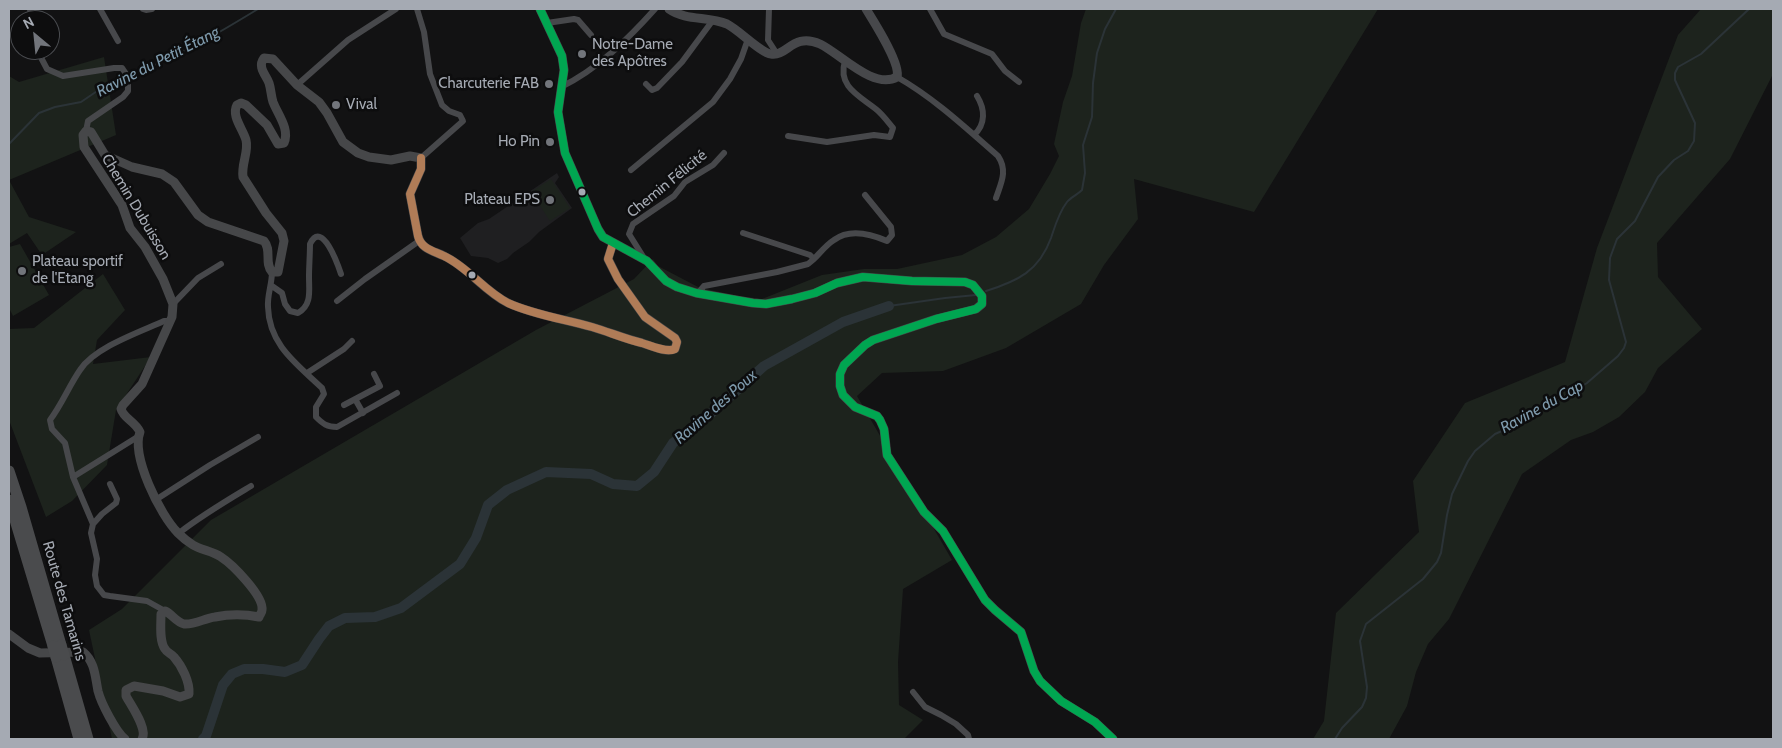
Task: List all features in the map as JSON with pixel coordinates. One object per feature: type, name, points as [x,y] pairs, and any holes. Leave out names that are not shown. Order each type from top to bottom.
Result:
[{"type":"highway","name":"Route des Tamarins","points":[[9,471],[21,507],[59,651],[79,739]]},
{"type":"highway","name":"Route des Tamarins","points":[[9,500],[88,739]]},
{"type":"main road","points":[[540,9],[562,56],[564,70],[558,112],[565,153],[598,229],[603,237],[647,261],[666,281],[677,288],[698,293],[766,304],[815,293],[837,283],[863,277],[912,281],[965,282],[973,285],[980,292],[983,300],[982,304],[976,309],[936,319],[873,340],[864,345],[844,365],[840,374],[840,386],[843,395],[849,403],[877,416],[880,420],[884,429],[886,455],[924,512],[943,532],[985,600],[1021,632],[1034,671],[1040,681],[1061,701],[1095,722],[1113,739]]},
{"type":"main road","points":[[272,272],[278,272],[284,241],[282,233],[266,213],[243,177],[246,141],[235,109],[241,103],[246,105],[267,125],[276,142],[284,143],[286,132],[273,101],[269,83],[262,69],[261,60],[264,58],[273,59],[297,85],[319,102],[343,142],[358,154],[391,160],[410,156],[421,158],[421,169],[410,194],[419,241],[426,248],[454,262],[485,289],[510,304],[631,340],[668,350],[675,349],[677,342],[675,338],[645,317],[612,269],[608,259],[613,243]]},
{"type":"main road","name":"Chemin Dubuisson","points":[[173,304],[163,279],[145,247],[130,228],[122,205],[84,147],[82,135],[86,131],[91,132],[105,155],[132,167],[162,174],[174,182],[198,215],[208,222],[264,241],[268,250],[269,270],[272,272]]},
{"type":"main road","points":[[142,739],[145,735],[144,728],[126,696],[126,690],[134,686],[163,691],[180,697],[189,694],[182,671],[175,658],[165,649],[162,641],[161,614],[164,611],[184,624],[230,615],[258,616],[263,608],[259,598],[241,574],[220,556],[193,545],[165,517],[139,460],[138,436],[140,432],[138,427],[124,416],[121,409],[142,384],[170,320],[173,304]]},
{"type":"main road","points":[[9,634],[28,648],[83,652],[89,657],[105,708],[125,739]]},
{"type":"street","points":[[100,9],[118,41]]},
{"type":"street","points":[[143,9],[152,9]]},
{"type":"street","points":[[297,85],[348,40],[396,9]]},
{"type":"street","points":[[417,9],[424,32],[430,74],[442,105],[449,111],[460,115],[463,121],[421,158]]},
{"type":"street","points":[[561,87],[587,73],[640,26],[656,9]]},
{"type":"street","points":[[669,9],[729,26],[768,54],[777,54],[795,42],[810,41],[821,45],[874,78],[891,80],[897,77]]},
{"type":"street","points":[[769,9],[768,40],[777,54]]},
{"type":"street","points":[[866,9],[898,67],[897,77]]},
{"type":"street","points":[[930,9],[944,34],[992,54],[1006,71],[1019,82]]},
{"type":"street","points":[[547,23],[578,20],[591,35]]},
{"type":"street","points":[[646,84],[652,90],[657,88],[682,62],[713,20]]},
{"type":"street","points":[[630,170],[713,102],[743,55],[748,39]]},
{"type":"street","points":[[42,60],[47,70],[64,76],[122,68],[128,77],[128,91],[123,97],[88,121],[86,131]]},
{"type":"street","points":[[788,136],[827,142],[874,135],[890,137],[893,128],[877,110],[857,96],[846,83],[842,70],[845,61]]},
{"type":"street","points":[[897,77],[919,90],[998,156],[1002,162],[1004,177],[996,198]]},
{"type":"street","points":[[974,135],[982,126],[983,120],[982,106],[977,96]]},
{"type":"street","name":"Chemin Félicité","points":[[647,261],[629,234],[634,224],[674,196],[686,182],[713,165],[724,153]]},
{"type":"street","points":[[698,293],[704,286],[808,264],[834,239],[848,233],[871,234],[887,241],[892,235],[891,227],[865,195]]},
{"type":"street","points":[[744,233],[810,255],[814,259]]},
{"type":"street","points":[[272,286],[282,293],[285,304],[290,311],[298,313],[304,309],[310,291],[310,244],[312,240],[318,237],[326,242],[331,250],[341,274]]},
{"type":"street","points":[[336,301],[419,241]]},
{"type":"street","points":[[173,304],[198,278],[221,264]]},
{"type":"street","points":[[272,272],[268,310],[275,338],[280,347],[324,391],[316,407],[316,417],[326,426],[337,427],[397,393]]},
{"type":"street","points":[[164,611],[147,601],[104,595],[99,590],[96,582],[97,559],[91,533],[92,524],[73,477],[64,443],[52,429],[50,420],[61,406],[80,369],[90,359],[119,341],[170,320]]},
{"type":"street","points":[[307,373],[344,349],[352,341]]},
{"type":"street","points":[[344,405],[380,386],[374,374]]},
{"type":"street","points":[[355,399],[363,413]]},
{"type":"street","points":[[73,477],[138,436]]},
{"type":"street","points":[[156,499],[258,437]]},
{"type":"street","points":[[92,524],[116,503],[117,498],[110,484]]},
{"type":"street","points":[[179,533],[218,505],[251,486]]},
{"type":"street","points":[[912,692],[925,707],[956,724],[968,735],[969,739]]},
{"type":"shaded area","points":[[1086,9],[1378,9],[1254,212],[1134,179],[1138,219],[1104,265],[1081,304],[1006,348],[943,371],[882,373],[857,396],[952,560],[903,589],[898,662],[899,705],[923,720],[904,739],[112,739],[89,630],[122,609],[211,520],[536,330],[634,279],[653,259],[658,266],[700,288],[762,299],[822,275],[864,269],[897,269],[962,255],[996,237],[1029,209],[1059,156],[1054,144],[1063,102],[1072,76],[1081,23]]},
{"type":"shaded area","points":[[1701,9],[1773,9],[1773,74],[1730,159],[1657,243],[1658,277],[1702,329],[1658,368],[1645,392],[1619,417],[1593,432],[1571,440],[1522,474],[1449,619],[1428,644],[1416,672],[1407,706],[1389,739],[1313,739],[1324,721],[1336,613],[1419,532],[1413,481],[1465,403],[1565,362],[1597,248],[1678,35]]},
{"type":"shaded area","points":[[104,57],[116,135],[9,180],[9,76],[19,82]]},
{"type":"shaded area","points":[[557,173],[559,177],[555,183],[572,208],[507,259],[498,263],[488,258],[471,256],[460,238],[478,223],[489,219]]},
{"type":"shaded area","name":"Plateau EPS","points":[[551,179],[570,208],[550,221],[531,192]]},
{"type":"shaded area","points":[[9,180],[29,217],[76,232],[42,255],[27,233],[9,244]]},
{"type":"shaded area","name":"Plateau sportif de l'Etang","points":[[20,244],[49,295],[13,316],[9,308],[9,247]]},
{"type":"shaded area","points":[[103,274],[125,310],[97,340],[93,364],[151,357],[116,410],[107,465],[72,501],[46,517],[9,420],[9,329],[34,328]]},
{"type":"waterway","name":"Ravine du Petit Étang","points":[[129,75],[179,54],[258,9]]},
{"type":"waterway","name":"Ravine des Poux","points":[[986,291],[1017,279],[1034,267],[1046,249],[1064,206],[1082,190],[1085,173],[1083,145],[1092,117],[1093,83],[1097,53],[1105,29],[1116,9]]},
{"type":"waterway","name":"Ravine du Cap","points":[[1335,739],[1342,728],[1362,707],[1366,698],[1367,687],[1360,641],[1366,624],[1423,579],[1437,562],[1441,553],[1452,494],[1475,451],[1495,434],[1511,427],[1531,412],[1570,394],[1587,383],[1618,356],[1624,348],[1626,342],[1609,280],[1610,258],[1617,239],[1635,221],[1658,177],[1674,160],[1688,151],[1694,141],[1695,123],[1675,80],[1675,73],[1678,67],[1701,54],[1749,9]]},
{"type":"waterway","name":"Ravine du Petit Étang","points":[[9,144],[39,113],[55,107],[81,102],[109,83],[125,77]]},
{"type":"waterway","name":"Ravine des Poux","points":[[889,306],[976,295]]},
{"type":"waterway","name":"Ravine des Poux","points":[[203,739],[206,736],[223,685],[232,674],[244,669],[285,672],[302,665],[329,626],[345,618],[375,617],[401,608],[460,564],[476,538],[488,505],[507,490],[546,472],[591,474],[613,484],[637,486],[654,472],[673,443],[708,416],[764,366],[843,322],[889,306]]},
{"type":"transit line","points":[[540,9],[562,56],[564,70],[558,112],[565,153],[598,229],[603,237],[647,261],[666,281],[696,293],[766,304],[815,293],[837,283],[863,277],[912,281],[965,282],[973,285],[982,296],[982,304],[976,309],[936,319],[873,340],[865,345],[844,365],[840,374],[840,386],[843,395],[855,407],[877,416],[880,420],[884,429],[887,455],[924,512],[943,531],[985,600],[1021,632],[1034,671],[1040,681],[1061,701],[1095,722],[1113,739]]},
{"type":"transit line","points":[[421,158],[421,169],[410,194],[418,236],[425,247],[461,266],[491,292],[508,303],[539,314],[592,327],[659,349],[675,349],[677,342],[675,338],[645,317],[618,279],[608,259],[613,243]]},
{"type":"place","name":"Notre-Dame des Apôtres","points":[[582,54]]},
{"type":"place","name":"Charcuterie FAB","points":[[549,84]]},
{"type":"place","name":"Vival","points":[[336,105]]},
{"type":"place","name":"Ho Pin","points":[[550,142]]},
{"type":"place","name":"Plateau EPS","points":[[550,200]]},
{"type":"place","name":"Plateau sportif de l'Etang","points":[[22,271]]}]
